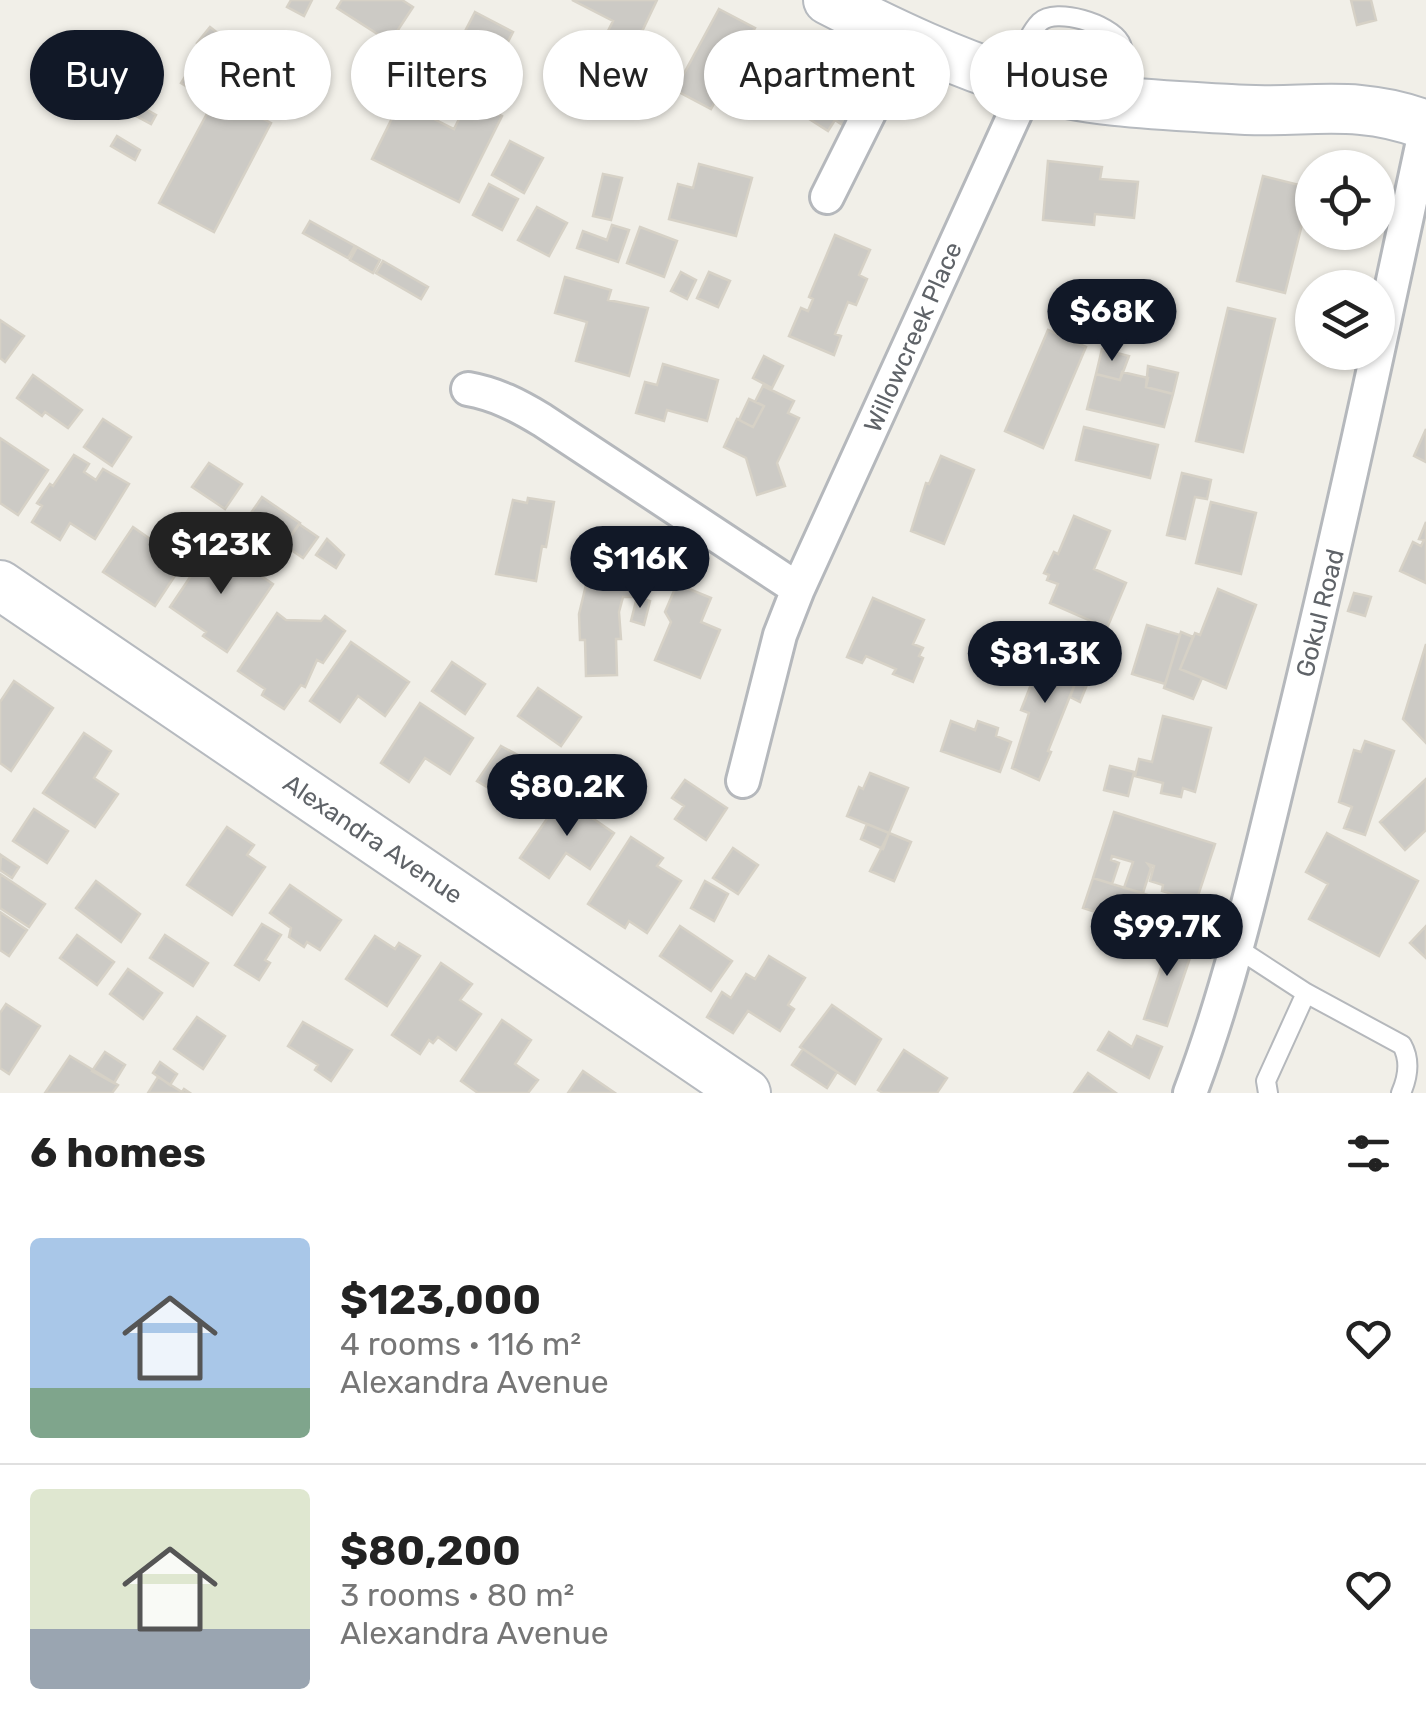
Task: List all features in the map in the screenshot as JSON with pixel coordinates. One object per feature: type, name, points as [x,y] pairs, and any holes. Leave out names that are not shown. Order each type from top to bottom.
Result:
[{"type":"street","points":[[828,0],[892,30]]},
{"type":"street","points":[[1144,102],[1238,110],[1358,107],[1396,114],[1426,126]]},
{"type":"street","points":[[827,197],[866,120]]},
{"type":"street","name":"Willowcreek Place","points":[[743,781],[780,635],[1002,120]]},
{"type":"street","name":"Gokul Road","points":[[1190,1093],[1238,948],[1336,548],[1426,126]]},
{"type":"street","points":[[468,389],[512,402],[542,420],[798,590]]},
{"type":"street","name":"Alexandra Avenue","points":[[0,585],[746,1093]]},
{"type":"lane","points":[[1036,30],[1049,16],[1074,17],[1105,30]]},
{"type":"lane","points":[[1238,948],[1306,993],[1402,1045],[1408,1064],[1401,1093]]},
{"type":"lane","points":[[1268,1093],[1266,1081],[1306,993]]},
{"type":"building","points":[[291,0],[312,0],[304,16],[287,7]]},
{"type":"building","points":[[342,0],[402,0],[413,7],[398,30],[371,30],[337,8]]},
{"type":"building","points":[[572,0],[657,0],[643,30],[608,30],[613,21]]},
{"type":"building","points":[[1351,0],[1371,0],[1376,20],[1357,25]]},
{"type":"building","points":[[719,9],[755,28],[754,30],[708,30]]},
{"type":"building","points":[[475,12],[509,30],[466,30]]},
{"type":"building","points":[[704,37],[704,105],[684,95],[684,73]]},
{"type":"building","points":[[204,120],[271,123],[214,232],[159,203]]},
{"type":"building","points":[[391,120],[436,120],[454,129],[458,120],[500,120],[459,202],[372,159]]},
{"type":"building","points":[[811,120],[835,120],[828,131]]},
{"type":"building","points":[[117,136],[140,150],[135,160],[111,146]]},
{"type":"building","points":[[510,141],[543,158],[524,193],[492,175]]},
{"type":"building","points":[[1048,161],[1102,167],[1100,179],[1138,182],[1134,218],[1095,214],[1094,225],[1043,220]]},
{"type":"building","points":[[699,164],[752,178],[736,236],[669,219],[678,184],[693,188]]},
{"type":"building","points":[[603,174],[622,178],[611,220],[593,216]]},
{"type":"building","points":[[1263,176],[1295,184],[1296,250],[1285,293],[1237,281]]},
{"type":"building","points":[[489,184],[518,199],[502,230],[473,215]]},
{"type":"building","points":[[537,207],[567,223],[549,256],[518,240]]},
{"type":"building","points":[[310,221],[355,246],[348,258],[303,233]]},
{"type":"building","points":[[612,225],[629,230],[618,262],[577,248],[583,231],[607,240]]},
{"type":"building","points":[[640,227],[677,241],[664,277],[627,263]]},
{"type":"building","points":[[835,235],[870,250],[859,275],[867,279],[856,305],[848,302],[835,334],[841,336],[834,355],[789,336],[801,308],[808,311],[813,299],[809,297]]},
{"type":"building","points":[[357,247],[380,260],[373,273],[350,260]]},
{"type":"building","points":[[383,261],[428,287],[421,299],[376,273]]},
{"type":"building","points":[[681,272],[696,280],[687,299],[671,291]]},
{"type":"building","points":[[709,272],[730,281],[718,307],[697,298]]},
{"type":"building","points":[[565,277],[611,290],[608,300],[648,308],[629,376],[576,361],[587,322],[555,313]]},
{"type":"building","points":[[1228,308],[1275,319],[1243,452],[1196,441]]},
{"type":"building","points":[[0,320],[24,336],[5,362],[0,358]]},
{"type":"building","points":[[1048,330],[1086,347],[1043,448],[1005,431]]},
{"type":"building","points":[[1102,349],[1129,356],[1120,380],[1096,374]]},
{"type":"building","points":[[764,356],[783,366],[772,388],[753,378]]},
{"type":"building","points":[[663,364],[718,380],[707,421],[667,410],[664,421],[636,413],[645,382],[657,385]]},
{"type":"building","points":[[1148,366],[1178,373],[1173,394],[1146,387]]},
{"type":"building","points":[[1122,372],[1148,378],[1146,387],[1173,394],[1164,427],[1087,409],[1096,374],[1120,380]]},
{"type":"building","points":[[33,375],[82,410],[68,428],[17,398]]},
{"type":"building","points":[[763,386],[794,401],[788,413],[799,418],[777,463],[785,486],[757,495],[746,458],[724,447],[737,419],[753,427],[764,406],[755,402]]},
{"type":"building","points":[[749,399],[764,406],[753,427],[739,420]]},
{"type":"building","points":[[103,419],[131,437],[112,466],[84,447]]},
{"type":"building","points":[[1084,427],[1158,445],[1150,478],[1076,460]]},
{"type":"building","points":[[1426,429],[1426,462],[1414,456]]},
{"type":"building","points":[[0,438],[48,470],[18,515],[0,503]]},
{"type":"building","points":[[74,455],[89,464],[84,472],[96,480],[103,469],[129,484],[95,539],[70,523],[60,540],[32,522],[42,506],[37,503]]},
{"type":"building","points":[[941,456],[974,470],[944,544],[911,531],[926,483],[929,484]]},
{"type":"building","points":[[209,463],[242,484],[225,509],[192,487]]},
{"type":"building","points":[[1182,473],[1211,480],[1207,499],[1195,497],[1185,539],[1167,535]]},
{"type":"building","points":[[262,497],[300,523],[281,550],[263,538],[260,543],[240,529]]},
{"type":"building","points":[[528,498],[554,502],[536,581],[496,574],[513,500],[527,503]]},
{"type":"building","points":[[1211,502],[1256,513],[1241,574],[1196,563]]},
{"type":"building","points":[[1074,516],[1110,531],[1094,569],[1126,583],[1107,628],[1050,603],[1058,584],[1047,580],[1049,575],[1044,573],[1054,552],[1058,554]]},
{"type":"building","points":[[1426,522],[1426,583],[1400,571],[1413,542],[1421,546],[1424,540],[1419,539]]},
{"type":"building","points":[[299,524],[318,537],[303,558],[284,545]]},
{"type":"building","points":[[133,527],[166,550],[160,559],[178,571],[155,606],[103,572]]},
{"type":"building","points":[[327,539],[344,555],[336,568],[316,555]]},
{"type":"building","points":[[592,541],[619,549],[613,575],[638,575],[640,597],[623,597],[619,612],[617,675],[586,676],[585,640],[580,640],[579,614],[590,568],[576,565],[581,546],[590,547]]},
{"type":"building","points":[[213,543],[273,584],[227,652],[170,607]]},
{"type":"building","points":[[677,584],[711,598],[701,622],[720,630],[700,678],[655,660],[671,622],[665,612]]},
{"type":"building","points":[[1218,589],[1256,605],[1226,688],[1180,669],[1195,633],[1200,635]]},
{"type":"building","points":[[1354,593],[1371,597],[1365,616],[1348,611]]},
{"type":"building","points":[[637,597],[650,601],[644,625],[631,621]]},
{"type":"building","points":[[873,598],[924,620],[913,644],[923,648],[919,656],[923,658],[913,682],[893,674],[896,669],[866,656],[862,663],[847,657]]},
{"type":"building","points":[[277,613],[286,620],[321,621],[325,616],[345,631],[323,663],[317,660],[305,687],[301,685],[284,709],[262,695],[265,689],[238,671]]},
{"type":"building","points":[[1147,625],[1180,635],[1165,684],[1132,674]]},
{"type":"building","points":[[1044,630],[1118,660],[1112,672],[1095,665],[1080,702],[1070,697],[1084,661],[1039,642]]},
{"type":"building","points":[[1181,632],[1193,637],[1180,669],[1202,678],[1193,699],[1164,688]]},
{"type":"building","points":[[351,642],[409,682],[385,716],[358,696],[340,722],[310,701]]},
{"type":"building","points":[[1039,642],[1084,661],[1039,780],[1012,768],[1029,713],[1021,710],[1034,677],[1026,673]]},
{"type":"building","points":[[1426,644],[1426,743],[1403,719]]},
{"type":"building","points":[[452,662],[485,684],[465,714],[432,691]]},
{"type":"building","points":[[14,681],[53,708],[11,771],[0,763],[0,702]]},
{"type":"building","points":[[538,688],[581,717],[561,746],[518,716]]},
{"type":"building","points":[[420,703],[473,738],[450,774],[425,758],[409,782],[381,763]]},
{"type":"building","points":[[1163,716],[1211,728],[1195,792],[1183,788],[1181,797],[1161,793],[1163,783],[1135,776],[1139,759],[1152,762]]},
{"type":"building","points":[[951,721],[975,730],[978,721],[998,728],[996,736],[1011,742],[1000,772],[941,751]]},
{"type":"building","points":[[84,733],[111,751],[94,778],[118,794],[95,827],[43,793]]},
{"type":"building","points":[[1365,741],[1394,751],[1365,835],[1344,828],[1352,807],[1339,802],[1354,750],[1361,752]]},
{"type":"building","points":[[501,746],[527,760],[525,763],[549,779],[527,811],[477,781]]},
{"type":"building","points":[[593,756],[626,778],[606,808],[573,786]]},
{"type":"building","points":[[1110,766],[1134,772],[1128,796],[1104,790]]},
{"type":"building","points":[[870,773],[908,788],[889,833],[847,816],[859,787],[863,789]]},
{"type":"building","points":[[1426,779],[1426,830],[1405,850],[1380,822]]},
{"type":"building","points":[[685,780],[727,808],[706,840],[675,819],[684,806],[672,798]]},
{"type":"building","points":[[562,797],[614,833],[590,869],[566,853],[549,878],[520,858]]},
{"type":"building","points":[[34,809],[68,831],[47,863],[13,841]]},
{"type":"building","points":[[1114,812],[1215,844],[1196,902],[1162,891],[1163,885],[1150,881],[1154,866],[1148,864],[1151,868],[1143,893],[1124,888],[1133,862],[1112,856],[1111,860],[1119,863],[1112,884],[1093,878]]},
{"type":"building","points":[[867,824],[889,833],[883,849],[861,839]]},
{"type":"building","points":[[227,827],[254,845],[247,855],[265,867],[232,915],[187,885]]},
{"type":"building","points":[[889,833],[911,842],[894,881],[870,871]]},
{"type":"building","points":[[1327,833],[1418,881],[1379,956],[1309,919],[1328,884],[1306,872]]},
{"type":"building","points":[[631,837],[663,858],[657,866],[681,881],[647,933],[629,921],[625,928],[588,904]]},
{"type":"building","points":[[733,848],[758,865],[738,894],[713,878]]},
{"type":"building","points":[[1,855],[19,867],[12,878],[0,870]]},
{"type":"building","points":[[0,874],[45,904],[29,927],[0,908]]},
{"type":"building","points":[[1093,878],[1148,895],[1138,926],[1083,908]]},
{"type":"building","points":[[96,881],[140,914],[121,942],[76,908]]},
{"type":"building","points":[[705,881],[728,894],[714,921],[691,908]]},
{"type":"building","points":[[290,885],[341,920],[320,950],[307,942],[304,947],[289,937],[291,928],[270,913]]},
{"type":"building","points":[[0,912],[27,930],[9,956],[0,950]]},
{"type":"building","points":[[262,924],[281,935],[265,960],[270,963],[259,980],[235,965]]},
{"type":"building","points":[[680,926],[732,961],[711,991],[660,956]]},
{"type":"building","points":[[1426,926],[1426,958],[1410,943]]},
{"type":"building","points":[[77,935],[114,962],[97,985],[60,958]]},
{"type":"building","points":[[165,935],[208,963],[193,986],[150,958]]},
{"type":"building","points":[[1152,935],[1193,949],[1167,1026],[1144,1019],[1166,953],[1148,947]]},
{"type":"building","points":[[375,936],[395,949],[399,943],[420,956],[387,1006],[346,979]]},
{"type":"building","points":[[769,956],[805,978],[788,1005],[794,1009],[780,1031],[748,1011],[733,1033],[707,1017],[722,992],[731,998],[746,974],[755,979]]},
{"type":"building","points":[[441,963],[472,984],[460,1000],[481,1014],[456,1050],[438,1037],[433,1043],[429,1040],[420,1054],[392,1035]]},
{"type":"building","points":[[128,969],[162,993],[143,1019],[110,994]]},
{"type":"building","points":[[6,1004],[40,1026],[9,1074],[0,1068],[0,1013]]},
{"type":"building","points":[[832,1005],[881,1039],[855,1084],[800,1047]]},
{"type":"building","points":[[197,1017],[225,1036],[203,1069],[174,1049]]},
{"type":"building","points":[[502,1020],[531,1040],[515,1064],[538,1080],[528,1093],[478,1093],[461,1081]]},
{"type":"building","points":[[303,1022],[352,1050],[331,1081],[315,1070],[318,1065],[288,1046]]},
{"type":"building","points":[[1109,1032],[1132,1047],[1137,1036],[1162,1047],[1149,1078],[1098,1050]]},
{"type":"building","points":[[803,1049],[837,1072],[827,1088],[792,1065]]},
{"type":"building","points":[[904,1050],[947,1078],[937,1093],[878,1090]]},
{"type":"building","points":[[105,1052],[125,1065],[114,1083],[92,1071]]},
{"type":"building","points":[[70,1056],[118,1085],[112,1093],[45,1093]]},
{"type":"building","points":[[160,1062],[177,1074],[170,1085],[153,1073]]},
{"type":"building","points":[[583,1071],[615,1093],[568,1093]]},
{"type":"building","points":[[1088,1073],[1116,1093],[1074,1093]]},
{"type":"building","points":[[158,1077],[182,1092],[184,1089],[190,1093],[148,1093]]}]
